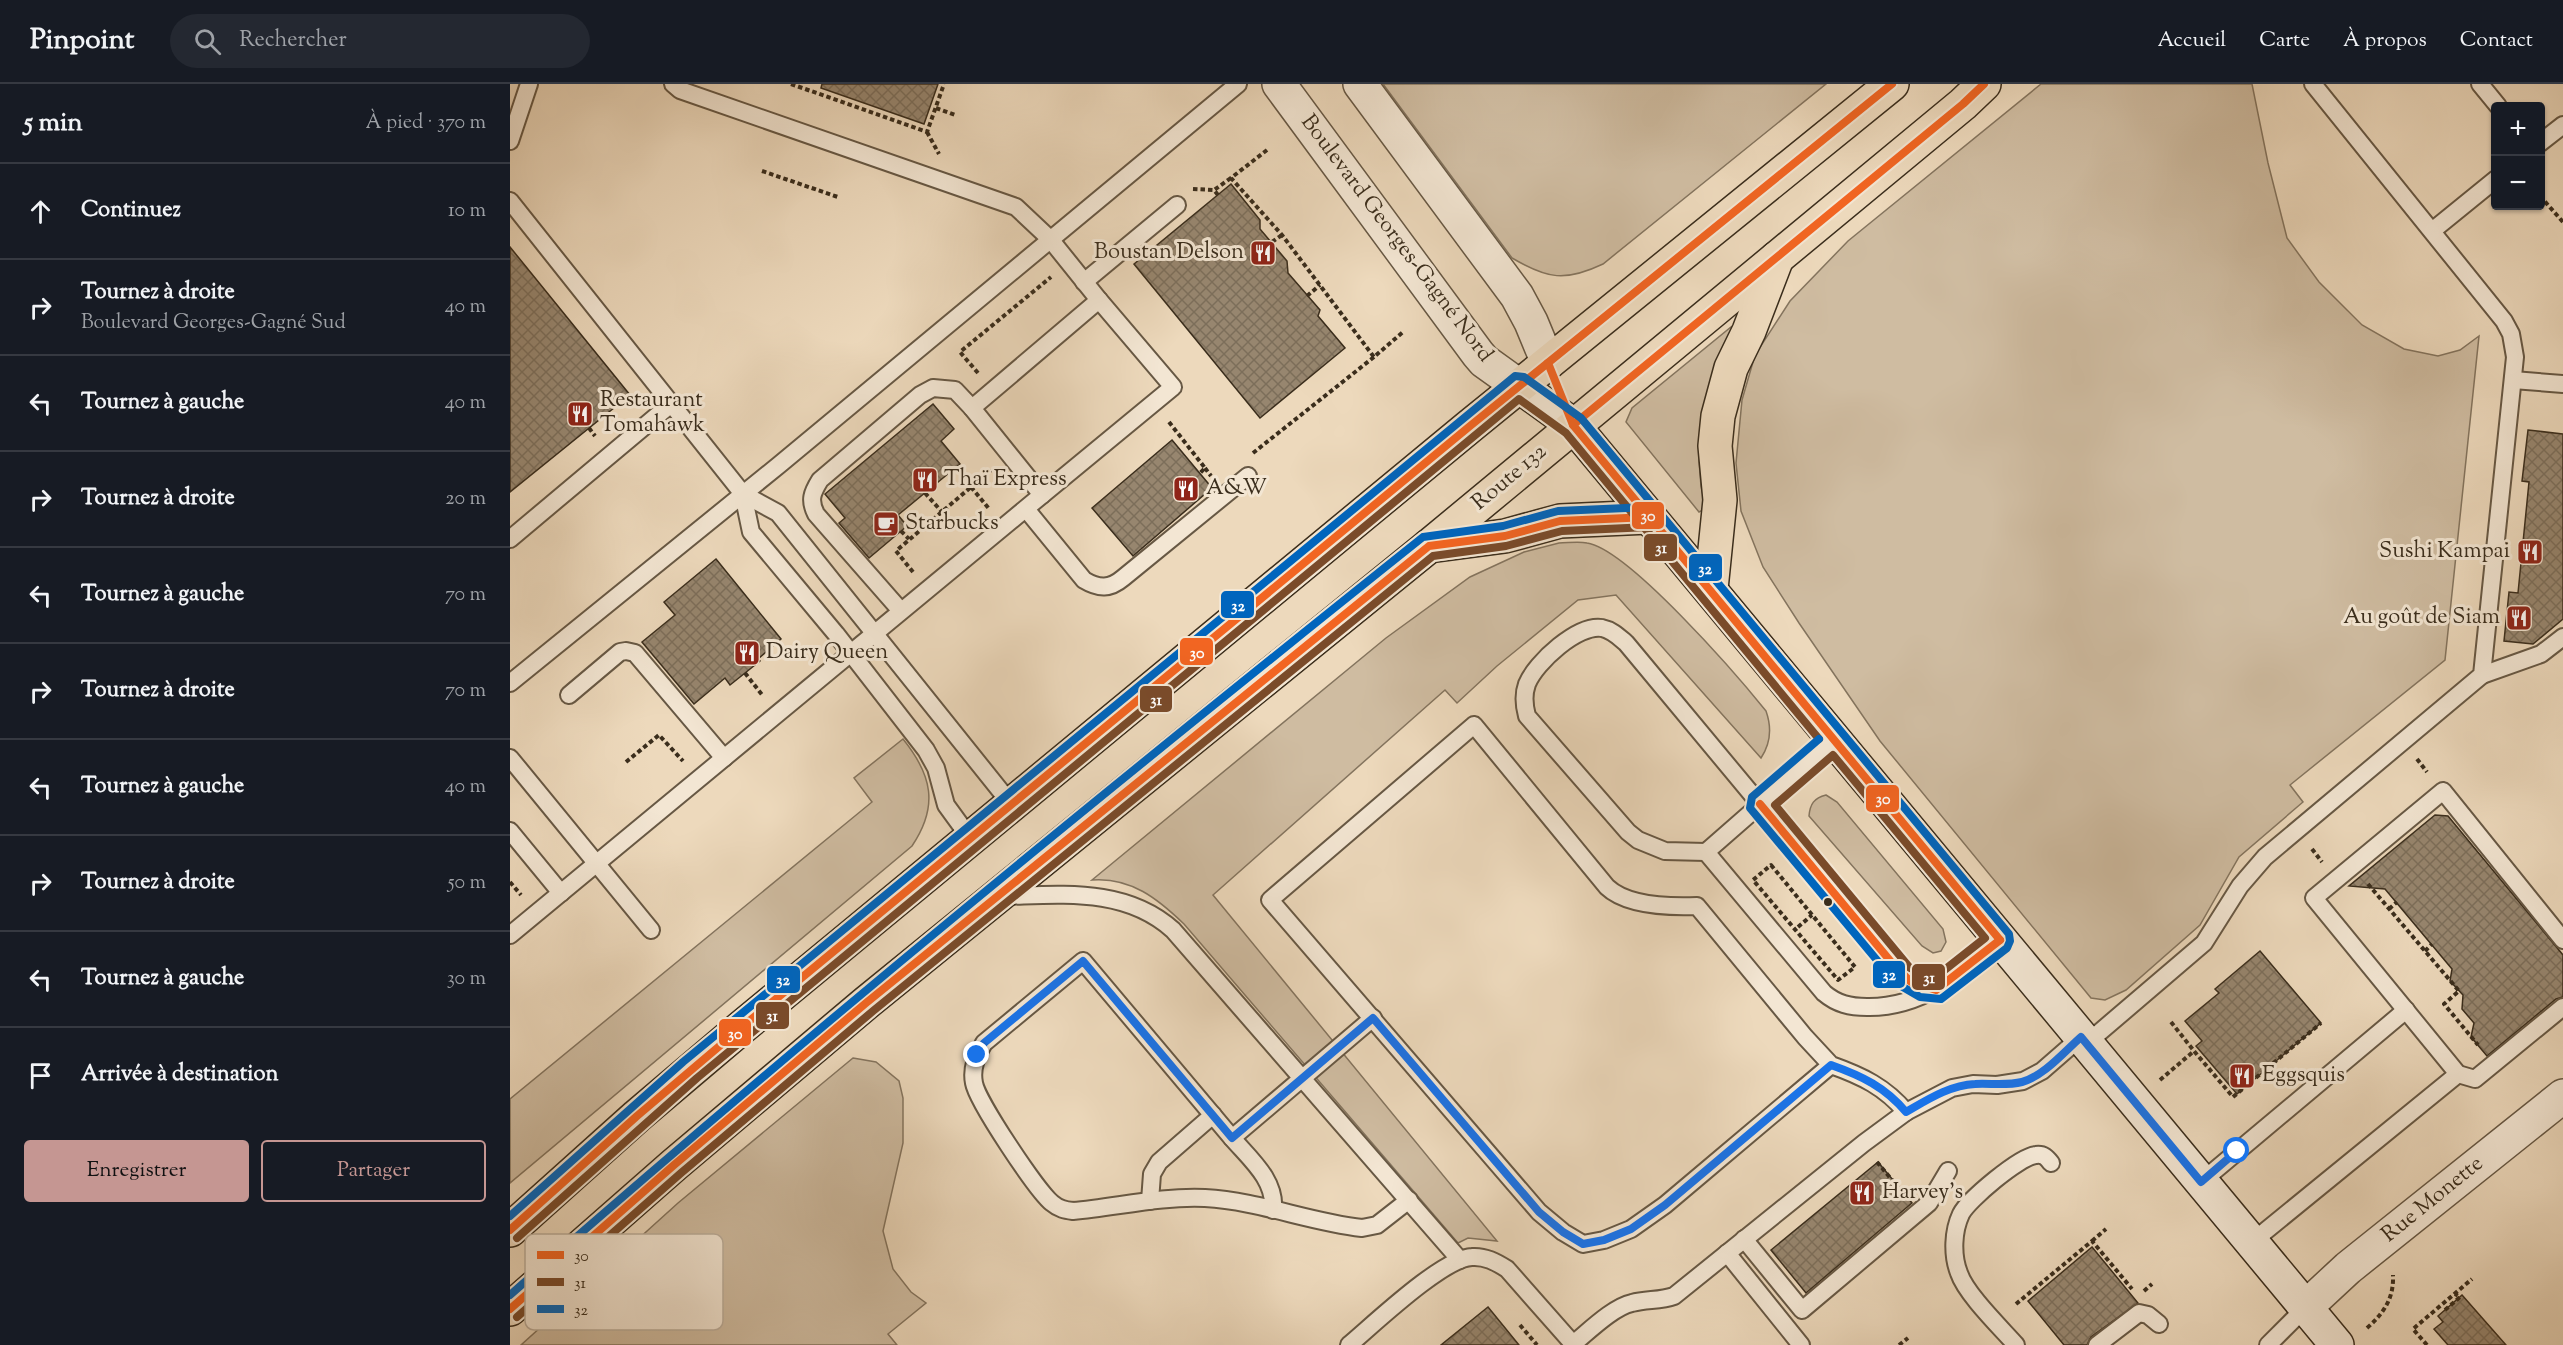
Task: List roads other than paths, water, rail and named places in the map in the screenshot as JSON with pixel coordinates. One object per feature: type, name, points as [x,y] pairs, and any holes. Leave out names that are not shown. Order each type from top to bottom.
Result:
[{"type":"highway","points":[[510,1230],[690,1070],[1519,386],[1892,84]]},
{"type":"highway","name":"Route 132","points":[[595,1234],[706,1137],[997,896],[1429,546],[1963,104],[1984,84]]},
{"type":"highway","points":[[1711,590],[1720,500],[1715,446],[1718,416],[1731,368],[1749,331],[1778,256]]},
{"type":"highway","points":[[1429,546],[1505,536],[1560,521],[1649,518]]},
{"type":"highway","name":"Route 132","points":[[510,1309],[525,1296]]},
{"type":"street","name":"Boulevard Georges-Gagné Nord","points":[[1279,84],[1484,361],[1574,425]]},
{"type":"street","points":[[1360,84],[1517,296],[1532,322],[1574,425],[2337,1345]]},
{"type":"street","name":"Rue Monette","points":[[2306,1307],[2348,1268],[2563,1096]]},
{"type":"lane","points":[[510,141],[529,84]]},
{"type":"lane","points":[[510,935],[1173,387],[1098,300],[1050,239],[1016,207],[680,90],[673,84]]},
{"type":"lane","points":[[510,683],[743,494],[1238,84]]},
{"type":"lane","points":[[2313,84],[2504,321],[2516,348],[2482,675]]},
{"type":"lane","points":[[2480,84],[2495,102]]},
{"type":"lane","points":[[2545,140],[2563,125]]},
{"type":"lane","points":[[2432,231],[2491,183]]},
{"type":"lane","points":[[1084,282],[1177,205]]},
{"type":"lane","points":[[513,212],[743,494],[778,513],[1011,804]]},
{"type":"lane","points":[[972,408],[1098,300]]},
{"type":"lane","points":[[2513,380],[2563,384]]},
{"type":"lane","points":[[901,611],[816,514],[811,503],[813,492],[820,480],[920,395],[933,388],[955,390],[1042,495]]},
{"type":"lane","points":[[510,539],[671,404]]},
{"type":"lane","points":[[1026,509],[1084,580],[1093,586],[1105,587],[1114,585],[1248,476]]},
{"type":"lane","points":[[743,494],[751,532],[932,759],[946,805],[970,838]]},
{"type":"lane","points":[[1834,740],[1761,804],[1706,852],[1665,851],[1638,840],[1628,832],[1527,716],[1524,697],[1533,673],[1543,660],[1573,636],[1587,629],[1602,628],[1614,632],[1626,643],[1761,804],[1903,976],[1923,987],[1936,990]]},
{"type":"lane","points":[[1349,1345],[1444,1267],[1471,1257],[1495,1262],[1507,1269],[1573,1345],[1616,1310],[1630,1303],[1665,1300],[1674,1296],[1906,1112],[1952,1088],[1973,1084],[1997,1085],[2023,1082],[2084,1040],[2204,943],[2254,868],[2402,741],[2482,675],[2541,654],[2563,637]]},
{"type":"lane","points":[[569,695],[620,652],[635,652],[724,758]]},
{"type":"lane","points":[[1831,1065],[1665,1205],[1631,1229],[1604,1240],[1583,1244],[1563,1232],[1539,1212],[1270,900],[1474,725],[1606,887],[1614,894],[1626,898],[1697,906],[1831,1065],[1865,1077],[1893,1097],[1906,1112]]},
{"type":"lane","points":[[510,758],[651,930]]},
{"type":"lane","points":[[2563,940],[2443,791],[2314,898],[2458,1074],[2475,1079],[2563,1007]]},
{"type":"lane","points":[[510,831],[561,893]]},
{"type":"lane","points":[[1706,852],[1779,942],[1832,999],[1851,1006],[1881,1008],[1911,1001],[1936,990],[2000,940]]},
{"type":"lane","points":[[997,896],[1099,896],[1143,909],[1161,919],[1460,1260]]},
{"type":"lane","points":[[1273,1210],[1274,1198],[1264,1176],[1083,961],[984,1043],[977,1055],[974,1083],[980,1097],[1035,1183],[1060,1209],[1073,1211],[1178,1197],[1207,1198],[1241,1202],[1273,1210],[1362,1228],[1377,1225],[1409,1200]]},
{"type":"lane","points":[[2201,1182],[2406,1010]]},
{"type":"lane","points":[[1232,1138],[1373,1018]]},
{"type":"lane","points":[[2252,1242],[2458,1074]]},
{"type":"lane","points":[[1150,1202],[1152,1174],[1159,1162],[1213,1115]]},
{"type":"lane","points":[[2016,1345],[1967,1287],[1959,1273],[1955,1254],[1955,1233],[1961,1214],[1971,1202],[2025,1158],[2045,1156],[2051,1163]]},
{"type":"lane","points":[[1744,1239],[1802,1310],[1929,1203],[1939,1191],[1948,1171]]},
{"type":"lane","points":[[1727,1253],[1801,1345]]},
{"type":"lane","points":[[2268,1345],[2306,1307]]},
{"type":"lane","points":[[2097,1345],[2139,1313],[2148,1315],[2159,1324]]},
{"type":"place","name":"Boustan Delson","points":[[1263,253]]},
{"type":"place","name":"Restaurant Tomahawk","points":[[580,414]]},
{"type":"place","name":"Thaï Express","points":[[925,480]]},
{"type":"place","name":"A&W","points":[[1186,489]]},
{"type":"place","name":"Starbucks","points":[[886,524]]},
{"type":"place","name":"Sushi Kampai","points":[[2530,552]]},
{"type":"place","name":"Au goût de Siam","points":[[2519,618]]},
{"type":"place","name":"Dairy Queen","points":[[747,653]]},
{"type":"place","name":"Eggsquis","points":[[2242,1076]]},
{"type":"place","name":"Harvey's","points":[[1862,1193]]}]
